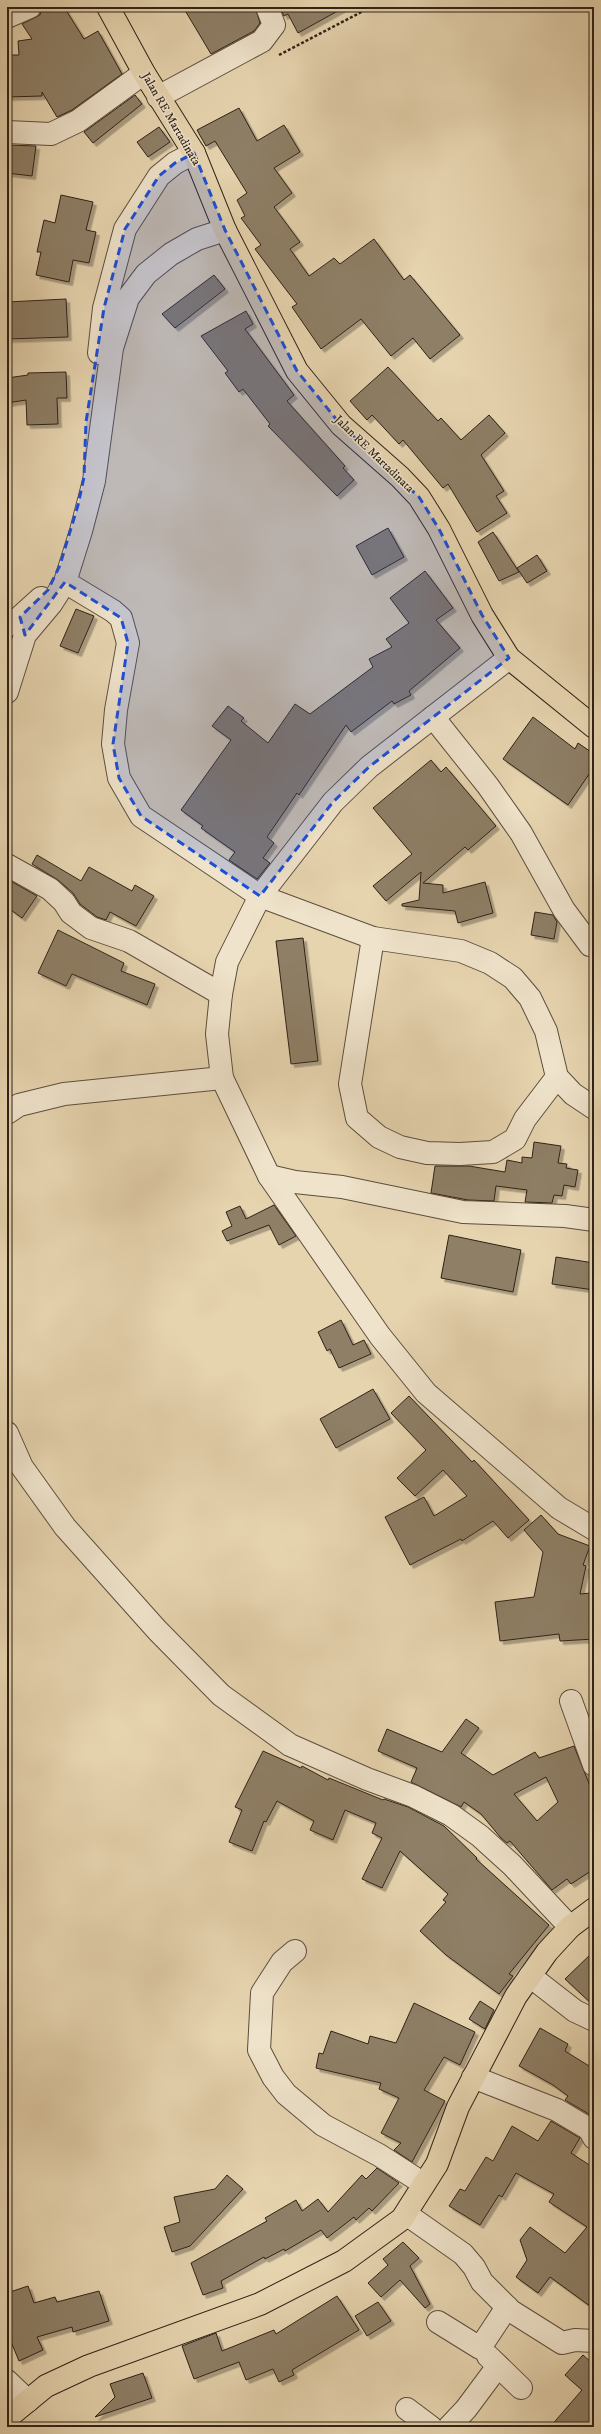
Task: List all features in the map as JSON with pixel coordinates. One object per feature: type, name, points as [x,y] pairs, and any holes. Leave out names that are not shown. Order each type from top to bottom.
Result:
[{"type":"highway","name":"Jalan RE Martadinata","points":[[108,7],[158,97],[194,153],[225,230],[297,371],[341,425],[400,477],[419,497],[439,529],[482,615],[509,658],[594,727]]},
{"type":"highway","points":[[7,2418],[46,2386],[89,2366],[260,2304],[344,2261],[402,2219],[437,2164],[458,2107],[516,1996],[547,1952],[570,1927],[594,1909]]},
{"type":"street","points":[[7,17],[30,7]]},
{"type":"street","points":[[158,97],[262,41],[274,25],[267,7]]},
{"type":"street","points":[[7,132],[51,134],[78,121],[144,73]]},
{"type":"street","points":[[15,628],[51,604],[65,582],[89,479],[112,348],[113,312],[125,229],[159,176],[175,163],[194,153]]},
{"type":"street","points":[[113,312],[128,298],[146,274],[171,254],[197,239],[225,230]]},
{"type":"street","points":[[7,692],[15,628],[48,590],[60,564],[78,505],[89,479]]},
{"type":"street","points":[[65,582],[113,611],[121,618],[128,643],[116,710],[113,744],[119,778],[141,816],[260,896],[373,938],[461,951],[490,963],[513,978],[530,998],[546,1031],[557,1077],[573,1094],[594,1108]]},
{"type":"street","points":[[509,658],[369,767],[333,802],[260,896],[228,962],[221,994],[217,1034],[222,1078],[269,1176],[380,1336],[426,1392],[526,1477],[559,1508],[594,1529]]},
{"type":"street","points":[[433,717],[488,786],[521,833],[564,910],[590,945]]},
{"type":"street","points":[[7,865],[50,889],[64,902],[71,913],[91,928],[129,941],[221,994]]},
{"type":"street","points":[[373,938],[350,1084],[357,1118],[379,1137],[400,1147],[427,1153],[493,1152],[515,1139],[525,1119],[557,1077]]},
{"type":"street","points":[[7,1113],[19,1105],[64,1094],[222,1078]]},
{"type":"street","points":[[269,1176],[295,1182],[342,1187],[463,1212],[565,1216],[594,1220]]},
{"type":"street","points":[[7,1433],[22,1467],[65,1527],[157,1630],[221,1696],[290,1745],[366,1779],[413,1796],[451,1815],[480,1836],[512,1865],[570,1927]]},
{"type":"street","points":[[571,1701],[594,1765]]},
{"type":"street","points":[[295,1951],[282,1962],[262,1993],[259,2050],[273,2077],[286,2094],[323,2125],[379,2155],[424,2184]]},
{"type":"street","points":[[530,1976],[575,2011],[594,2020]]},
{"type":"street","points":[[473,2077],[557,2110],[589,2129],[594,2138]]},
{"type":"street","points":[[406,2214],[463,2254],[474,2267],[482,2282],[507,2307],[555,2341],[562,2343],[575,2340],[594,2341]]},
{"type":"street","points":[[480,2348],[507,2307]]},
{"type":"street","points":[[438,2322],[480,2348],[521,2388]]},
{"type":"street","points":[[449,2427],[466,2409],[498,2366]]},
{"type":"street","points":[[7,2381],[28,2400]]},
{"type":"street","points":[[407,2409],[431,2427]]},
{"type":"highlighted area","points":[[194,153],[225,230],[297,371],[341,425],[419,497],[439,529],[482,615],[509,658],[369,767],[333,802],[260,896],[141,816],[119,778],[113,744],[128,643],[121,618],[65,582],[25,635],[20,617],[48,590],[60,565],[78,505],[84,477],[86,422],[104,308],[125,229],[159,176],[175,163]]},
{"type":"building","points":[[42,7],[64,7],[84,39],[98,31],[122,74],[72,110],[57,117],[42,92],[42,96],[7,97],[9,55],[19,55],[18,41],[32,39],[22,24],[40,15]]},
{"type":"building","points":[[183,7],[255,7],[260,23],[254,31],[211,54]]},
{"type":"building","points":[[280,7],[345,7],[298,33],[288,14],[284,16]]},
{"type":"building","points":[[135,95],[142,104],[93,143],[84,132]]},
{"type":"building","points":[[239,108],[257,141],[284,125],[300,152],[274,168],[292,193],[274,207],[300,242],[290,249],[309,276],[334,258],[340,264],[374,239],[404,280],[410,275],[460,335],[430,359],[413,338],[391,356],[361,319],[321,349],[292,307],[297,304],[255,249],[261,245],[241,218],[245,216],[237,200],[247,193],[215,141],[206,146],[197,130]]},
{"type":"building","points":[[159,127],[170,142],[148,157],[137,142]]},
{"type":"building","points":[[7,145],[36,146],[32,176],[7,173]]},
{"type":"building","points":[[61,195],[93,202],[86,230],[96,232],[89,263],[73,260],[69,282],[36,275],[41,252],[37,252],[44,220],[55,223]]},
{"type":"building","points":[[214,275],[225,289],[175,328],[162,314]]},
{"type":"building","points":[[66,299],[68,337],[7,339],[7,302]]},
{"type":"building","points":[[246,311],[253,324],[245,329],[294,395],[287,401],[345,466],[343,468],[354,480],[337,496],[268,426],[270,424],[243,389],[239,392],[225,373],[228,371],[201,336]]},
{"type":"building","points":[[388,367],[438,421],[441,418],[461,440],[489,415],[505,433],[481,455],[504,491],[496,496],[507,513],[477,532],[448,484],[443,488],[403,440],[399,444],[372,415],[367,420],[350,401]]},
{"type":"building","points":[[66,372],[67,398],[57,398],[58,424],[27,425],[26,400],[7,403],[7,378],[28,375],[28,373]]},
{"type":"building","points":[[388,528],[404,557],[372,575],[356,546]]},
{"type":"building","points":[[493,532],[519,572],[499,581],[478,542]]},
{"type":"building","points":[[537,555],[547,571],[527,583],[517,568]]},
{"type":"building","points":[[425,571],[453,608],[436,620],[460,648],[409,691],[411,695],[394,704],[392,701],[351,732],[346,725],[299,795],[297,793],[267,837],[274,843],[263,858],[270,863],[257,879],[229,860],[235,852],[201,828],[203,826],[181,810],[231,740],[212,726],[228,706],[244,718],[241,721],[268,743],[295,704],[310,714],[373,667],[369,659],[392,647],[386,639],[409,623],[390,598]]},
{"type":"building","points":[[76,609],[94,616],[78,653],[60,646]]},
{"type":"building","points":[[533,717],[575,749],[578,743],[594,754],[594,767],[568,805],[503,759]]},
{"type":"building","points":[[431,760],[441,772],[446,767],[496,826],[468,850],[465,847],[423,883],[443,885],[443,893],[485,882],[493,913],[458,923],[455,911],[402,906],[402,904],[419,900],[421,872],[386,901],[373,886],[412,854],[373,808]]},
{"type":"building","points":[[37,855],[81,881],[89,867],[132,891],[135,885],[154,896],[136,926],[110,912],[106,920],[97,917],[80,904],[73,893],[58,880],[32,864]]},
{"type":"building","points":[[7,879],[37,896],[22,918],[7,907]]},
{"type":"building","points":[[535,912],[553,915],[557,922],[554,939],[531,935]]},
{"type":"building","points":[[58,930],[124,963],[121,971],[155,984],[147,1005],[72,974],[66,986],[38,973]]},
{"type":"building","points":[[303,938],[318,1061],[291,1064],[276,941]]},
{"type":"building","points":[[534,1142],[561,1146],[558,1163],[567,1164],[566,1168],[578,1170],[575,1187],[564,1185],[562,1196],[554,1195],[552,1203],[525,1202],[527,1190],[496,1186],[494,1201],[468,1200],[431,1193],[435,1166],[469,1166],[505,1172],[507,1160],[522,1163],[522,1157],[532,1158]]},
{"type":"building","points":[[274,1205],[296,1236],[279,1245],[269,1225],[227,1241],[222,1231],[232,1226],[226,1212],[240,1206],[246,1219]]},
{"type":"building","points":[[449,1235],[521,1250],[513,1292],[441,1278]]},
{"type":"building","points":[[556,1257],[594,1263],[594,1290],[552,1284]]},
{"type":"building","points":[[341,1320],[353,1345],[364,1340],[371,1354],[339,1368],[330,1349],[327,1351],[318,1332]]},
{"type":"building","points":[[373,1389],[390,1419],[336,1448],[320,1419]]},
{"type":"building","points":[[409,1396],[472,1462],[474,1460],[529,1520],[508,1538],[493,1521],[462,1541],[461,1539],[410,1565],[385,1517],[424,1497],[434,1516],[467,1496],[443,1470],[415,1496],[397,1478],[426,1450],[391,1413]]},
{"type":"building","points":[[541,1515],[558,1534],[590,1546],[583,1565],[586,1566],[580,1594],[591,1593],[594,1639],[560,1641],[559,1634],[500,1641],[495,1602],[534,1597],[543,1552],[524,1530]]},
{"type":"building","points":[[466,1719],[479,1728],[461,1753],[493,1775],[535,1752],[539,1758],[574,1746],[594,1796],[594,1869],[571,1884],[567,1879],[552,1890],[510,1841],[507,1843],[501,1838],[481,1814],[464,1802],[461,1807],[411,1782],[417,1768],[378,1751],[387,1729],[442,1752]],"holes":[[[546,1777],[558,1802],[537,1821],[514,1794]]]},
{"type":"building","points":[[263,1751],[301,1768],[302,1766],[328,1780],[329,1778],[383,1800],[384,1799],[408,1807],[444,1826],[477,1858],[476,1859],[549,1925],[509,1974],[513,1976],[499,1994],[446,1955],[420,1931],[446,1902],[443,1900],[448,1894],[400,1851],[382,1888],[362,1879],[382,1838],[372,1833],[376,1823],[345,1810],[333,1840],[310,1830],[314,1821],[277,1801],[266,1822],[264,1821],[252,1851],[229,1842],[242,1810],[235,1807]]},
{"type":"building","points":[[594,1951],[594,2006],[565,1979]]},
{"type":"building","points":[[480,2001],[494,2010],[485,2029],[469,2019]]},
{"type":"building","points":[[414,2003],[475,2032],[460,2065],[444,2057],[424,2090],[445,2101],[412,2162],[394,2150],[401,2143],[381,2133],[399,2098],[379,2089],[381,2083],[316,2068],[319,2053],[323,2054],[331,2031],[368,2044],[370,2036],[396,2043]]},
{"type":"building","points":[[540,2028],[568,2044],[565,2051],[594,2069],[594,2117],[565,2100],[568,2096],[553,2085],[519,2066]]},
{"type":"building","points":[[551,2121],[580,2138],[571,2153],[594,2168],[594,2309],[550,2277],[538,2293],[516,2277],[527,2260],[520,2240],[530,2227],[565,2253],[587,2227],[549,2202],[554,2194],[516,2173],[502,2197],[499,2195],[480,2225],[449,2206],[460,2189],[465,2191],[486,2157],[493,2161],[512,2126],[538,2141]]},
{"type":"building","points":[[377,2168],[399,2183],[372,2211],[369,2208],[356,2220],[354,2217],[327,2238],[321,2230],[285,2251],[284,2249],[265,2259],[264,2257],[221,2281],[223,2288],[203,2295],[191,2263],[267,2221],[265,2218],[296,2200],[302,2211],[318,2199],[328,2212],[362,2175],[366,2179]]},
{"type":"building","points":[[227,2175],[243,2189],[190,2246],[172,2252],[164,2227],[180,2222],[174,2197],[215,2189]]},
{"type":"building","points":[[403,2242],[419,2258],[410,2266],[430,2304],[425,2308],[400,2280],[381,2297],[368,2283],[388,2265],[383,2259]]},
{"type":"building","points":[[28,2286],[34,2303],[55,2297],[57,2302],[99,2291],[109,2321],[73,2332],[72,2327],[37,2337],[43,2350],[19,2361],[7,2332],[7,2293]]},
{"type":"building","points":[[337,2296],[359,2330],[292,2370],[294,2375],[279,2382],[273,2369],[246,2380],[239,2362],[194,2379],[182,2346],[216,2333],[222,2351],[274,2330],[276,2334]]},
{"type":"building","points":[[378,2302],[391,2321],[367,2336],[355,2316]]},
{"type":"building","points":[[583,2355],[594,2365],[594,2427],[550,2427],[582,2390],[565,2375]]},
{"type":"building","points":[[143,2373],[152,2398],[95,2417],[115,2397],[110,2384]]}]
